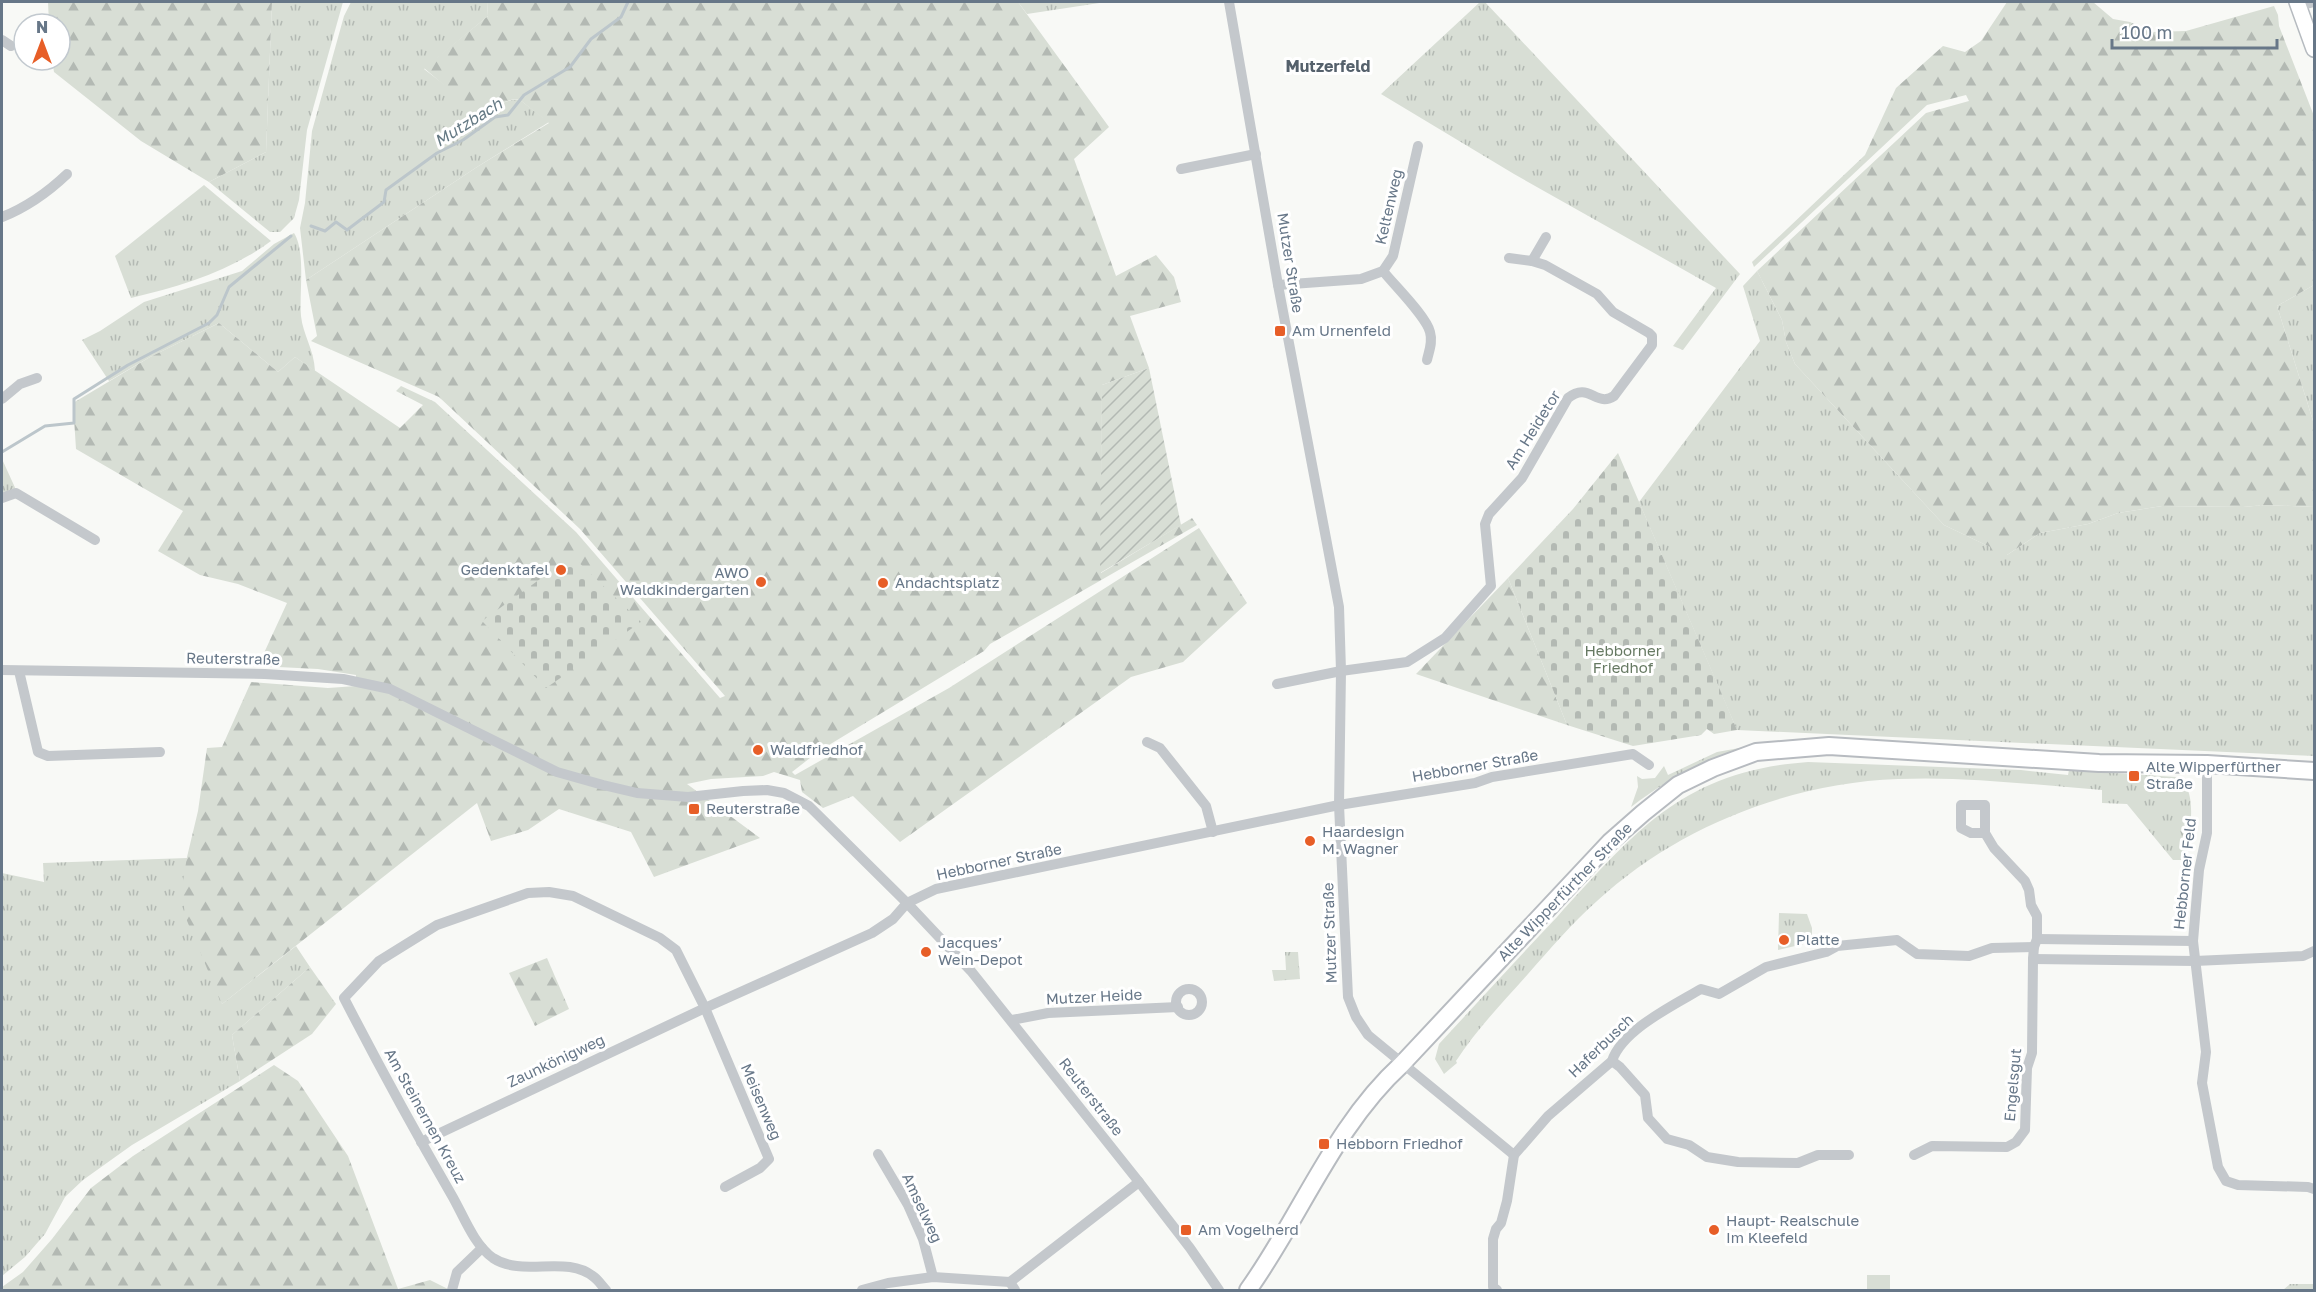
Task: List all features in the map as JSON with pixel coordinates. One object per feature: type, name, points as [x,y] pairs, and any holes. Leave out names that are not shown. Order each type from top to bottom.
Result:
[{"type":"main road","points":[[2304,3],[2314,50]]},
{"type":"main road","name":"Alte Wipperfürther Straße","points":[[1248,1290],[1289,1228],[1333,1149],[1382,1082],[1402,1064],[1610,842],[1678,785],[1713,768],[1756,752],[1829,746],[2099,763],[2207,764],[2314,771]]},
{"type":"street","name":"Mutzer Straße","points":[[1229,2],[1278,285],[1338,607],[1341,671],[1339,805],[1348,997],[1356,1017],[1368,1035],[1402,1064]]},
{"type":"street","points":[[2,40],[11,46]]},
{"type":"street","name":"Keltenweg","points":[[1383,271],[1393,256],[1418,146]]},
{"type":"street","points":[[1181,169],[1256,154]]},
{"type":"street","points":[[2,217],[49,192],[68,174]]},
{"type":"street","points":[[1532,261],[1546,237]]},
{"type":"street","name":"Am Heidetor","points":[[1341,671],[1407,662],[1445,638],[1491,586],[1485,524],[1489,514],[1522,478],[1568,398],[1580,391],[1586,391],[1598,398],[1609,399],[1614,396],[1652,345],[1652,336],[1649,333],[1613,312],[1597,294],[1545,266],[1532,261],[1509,258]]},
{"type":"street","points":[[1278,285],[1361,279],[1383,271],[1426,322],[1431,333],[1427,360]]},
{"type":"street","points":[[2,399],[20,384],[38,378]]},
{"type":"street","points":[[2,498],[16,493],[95,540]]},
{"type":"street","name":"Reuterstraße","points":[[2,670],[265,674],[343,679],[390,689],[557,772],[603,785],[637,793],[688,797],[743,791],[767,790],[784,793],[809,806],[907,903],[971,971],[1139,1182],[1219,1290]]},
{"type":"street","points":[[19,671],[38,752],[48,756],[160,752]]},
{"type":"street","points":[[1277,684],[1341,671]]},
{"type":"street","points":[[1147,742],[1160,747],[1206,806],[1213,832]]},
{"type":"street","name":"Hebborner Straße","points":[[705,1008],[872,933],[893,919],[907,903],[936,889],[1339,805],[1475,783],[1492,777],[1633,754],[1649,765]]},
{"type":"street","name":"Hebborner Feld","points":[[2207,764],[2206,833],[2199,870],[2193,941],[2206,1052],[2202,1083],[2218,1167],[2226,1181],[2238,1185],[2308,1187],[2314,1190]]},
{"type":"street","name":"Engelsgut","points":[[1914,1155],[1932,1146],[2007,1147],[2016,1142],[2025,1130],[2027,1068],[2032,1053],[2033,959],[2037,916],[2025,881],[1994,848],[1985,833]]},
{"type":"street","name":"Am Steinernen Kreuz","points":[[482,1248],[421,1142],[344,998],[379,961],[438,925],[528,893],[549,892],[573,896],[660,938],[676,950],[705,1008]]},
{"type":"street","name":"Haferbusch","points":[[1514,1155],[1548,1116],[1612,1061],[1615,1050],[1658,1015],[1701,989],[1719,994],[1766,967],[1826,952],[1837,946],[1897,940],[1917,954],[1969,956],[1992,948],[2035,943],[2193,941]]},
{"type":"street","points":[[2033,959],[2195,961],[2303,956],[2314,951]]},
{"type":"street","name":"Mutzer Heide","points":[[1012,1020],[1048,1013],[1178,1007]]},
{"type":"street","name":"Zaunkönigweg","points":[[421,1142],[705,1008]]},
{"type":"street","name":"Meisenweg","points":[[705,1008],[769,1159],[760,1168],[725,1186]]},
{"type":"street","points":[[1612,1061],[1644,1095],[1648,1118],[1667,1139],[1689,1145],[1707,1157],[1738,1162],[1798,1163],[1818,1155],[1849,1155]]},
{"type":"street","points":[[1402,1064],[1514,1155],[1507,1200],[1501,1223],[1493,1239],[1491,1271],[1493,1287],[1497,1290]]},
{"type":"street","name":"Amselweg","points":[[878,1154],[923,1239],[933,1277]]},
{"type":"street","points":[[862,1290],[888,1283],[933,1277],[1012,1286],[1139,1182]]},
{"type":"street","points":[[452,1290],[457,1272],[482,1248],[498,1261],[510,1266],[570,1267],[581,1270],[593,1276],[606,1290]]},
{"type":"green space","points":[[48,2],[272,2],[266,152],[209,182],[141,141],[54,72],[72,72],[72,12],[48,12]]},
{"type":"green space","points":[[272,2],[343,2],[307,130],[299,200],[294,218],[280,232],[270,232],[209,182],[266,152]]},
{"type":"green space","points":[[351,2],[487,2],[488,16],[424,69],[484,115],[505,102],[520,100],[549,122],[306,280],[300,228],[305,203],[312,131],[344,16]]},
{"type":"green space","points":[[487,2],[1018,2],[1109,127],[1074,159],[1116,276],[1156,255],[1174,277],[1181,302],[1130,316],[1149,368],[1102,385],[1101,573],[1192,518],[1197,525],[990,644],[984,651],[819,751],[792,772],[795,775],[949,688],[1199,528],[1247,603],[1183,662],[1131,677],[900,842],[853,796],[823,808],[802,792],[800,780],[774,772],[763,776],[711,779],[687,784],[760,838],[654,877],[631,832],[559,809],[528,830],[491,841],[477,803],[222,1004],[185,916],[182,887],[198,811],[207,748],[222,747],[251,682],[328,688],[356,686],[356,675],[318,669],[258,666],[287,603],[238,584],[200,575],[158,551],[183,511],[76,449],[73,403],[150,357],[219,323],[278,372],[295,357],[400,428],[423,405],[396,391],[401,386],[435,402],[576,532],[720,698],[725,696],[580,529],[439,397],[311,341],[317,336],[306,280],[477,167],[549,123],[520,100],[504,102],[480,116],[424,68],[488,16]]},
{"type":"green space","points":[[1018,2],[1106,2],[1027,14]]},
{"type":"green space","points":[[1480,2],[1485,2],[1740,274],[1683,350],[1673,346],[1716,288],[1514,174],[1381,94]]},
{"type":"green space","points":[[2007,2],[2093,2],[2113,19],[2130,22],[2150,32],[2186,31],[2274,6],[2279,26],[2314,116],[2314,285],[2277,306],[2314,424],[2314,507],[2162,506],[2118,513],[2088,524],[2040,533],[2007,555],[1990,555],[1990,547],[1944,525],[1795,364],[1786,342],[1782,320],[1757,271],[1926,113],[1969,101],[1966,95],[1927,105],[1754,267],[1752,262],[1865,155],[1896,88],[1943,46],[1965,52],[1981,41]]},
{"type":"green space","points":[[204,185],[271,241],[255,252],[204,277],[131,298],[115,256]]},
{"type":"green space","points":[[294,233],[298,241],[301,262],[301,316],[315,371],[295,357],[278,372],[219,323],[150,357],[109,381],[82,340],[144,302],[242,271],[274,244]]},
{"type":"green space","points":[[1757,271],[1782,320],[1786,342],[1795,364],[1944,525],[2007,555],[2040,533],[2088,524],[2118,513],[2162,506],[2314,507],[2314,756],[1737,730],[1639,502],[1760,341],[1743,286]]},
{"type":"green space","points":[[2314,285],[2314,424],[2277,306]]},
{"type":"green space","points":[[1149,368],[1181,525],[1100,573],[1102,385]]},
{"type":"green space","name":"Hebborner Friedhof","points":[[1618,453],[1737,730],[1714,734],[1707,729],[1701,735],[1633,746],[1567,725],[1508,578],[1573,509]]},
{"type":"green space","points":[[2,459],[17,492],[2,493]]},
{"type":"green space","points":[[572,556],[641,622],[546,688],[482,621]]},
{"type":"green space","points":[[1508,578],[1567,725],[1416,674]]},
{"type":"green space","points":[[1745,747],[1685,772],[1631,807],[1638,787],[1637,776],[1642,779],[1655,778],[1664,766],[1668,775],[1717,752]]},
{"type":"green space","points":[[1808,762],[2021,770],[2068,775],[2069,770],[2176,777],[2184,783],[2191,802],[2186,860],[2173,860],[2127,804],[2102,803],[2102,790],[1923,778],[1857,782],[1816,789],[1776,800],[1699,831],[1662,851],[1628,875],[1561,936],[1481,1027],[1456,1061],[1457,1063],[1444,1074],[1435,1059],[1439,1044],[1585,886],[1638,833],[1665,811],[1694,792],[1727,778],[1765,768]]},
{"type":"green space","points":[[187,858],[222,1004],[296,946],[310,967],[232,1035],[240,1081],[132,1145],[83,1180],[65,1197],[45,1234],[25,1257],[2,1276],[2,873],[44,882],[43,863]]},
{"type":"green space","points":[[1779,913],[1807,914],[1812,928],[1812,942],[1778,950]]},
{"type":"green space","points":[[1285,952],[1298,952],[1300,979],[1274,981],[1272,970],[1286,970]]},
{"type":"green space","points":[[547,958],[569,1009],[535,1026],[509,973]]},
{"type":"green space","points":[[310,967],[336,1004],[312,1034],[240,1081],[232,1035]]},
{"type":"green space","points":[[274,1065],[298,1081],[348,1156],[398,1289],[430,1280],[450,1290],[2,1290],[2,1287],[23,1272],[52,1239],[91,1188],[133,1156]]},
{"type":"green space","points":[[1867,1275],[1890,1275],[1890,1289],[1867,1289]]},
{"type":"green space","points":[[2290,1284],[2313,1284],[2314,1290],[2283,1290]]},
{"type":"waterway","name":"Mutzbach","points":[[311,226],[325,231],[336,222],[347,230],[384,202],[386,190],[437,153],[463,140],[495,117],[508,115],[524,95],[570,67],[591,39],[621,17],[628,2]]},
{"type":"waterway","name":"Mutzbach","points":[[2,452],[45,426],[74,423],[74,399],[128,365],[209,323],[217,315],[229,287],[291,236]]},
{"type":"place","name":"Am Urnenfeld","points":[[1280,331]]},
{"type":"place","name":"Gedenktafel","points":[[561,570]]},
{"type":"place","name":"AWO Waldkindergarten","points":[[761,582]]},
{"type":"place","name":"Andachtsplatz","points":[[883,583]]},
{"type":"place","name":"Waldfriedhof","points":[[758,750]]},
{"type":"place","name":"Alte Wipperfürther Straße","points":[[2134,776]]},
{"type":"place","name":"Reuterstraße","points":[[694,809]]},
{"type":"place","name":"Haardesign M. Wagner","points":[[1310,841]]},
{"type":"place","name":"Platte","points":[[1784,940]]},
{"type":"place","name":"Jacques’ Wein-Depot","points":[[926,952]]},
{"type":"place","name":"Hebborn Friedhof","points":[[1324,1144]]},
{"type":"place","name":"Am Vogelherd","points":[[1186,1230]]},
{"type":"place","name":"Haupt- Realschule Im Kleefeld","points":[[1714,1230]]},
{"type":"district","name":"Mutzerfeld","points":[[1328,66]]}]
